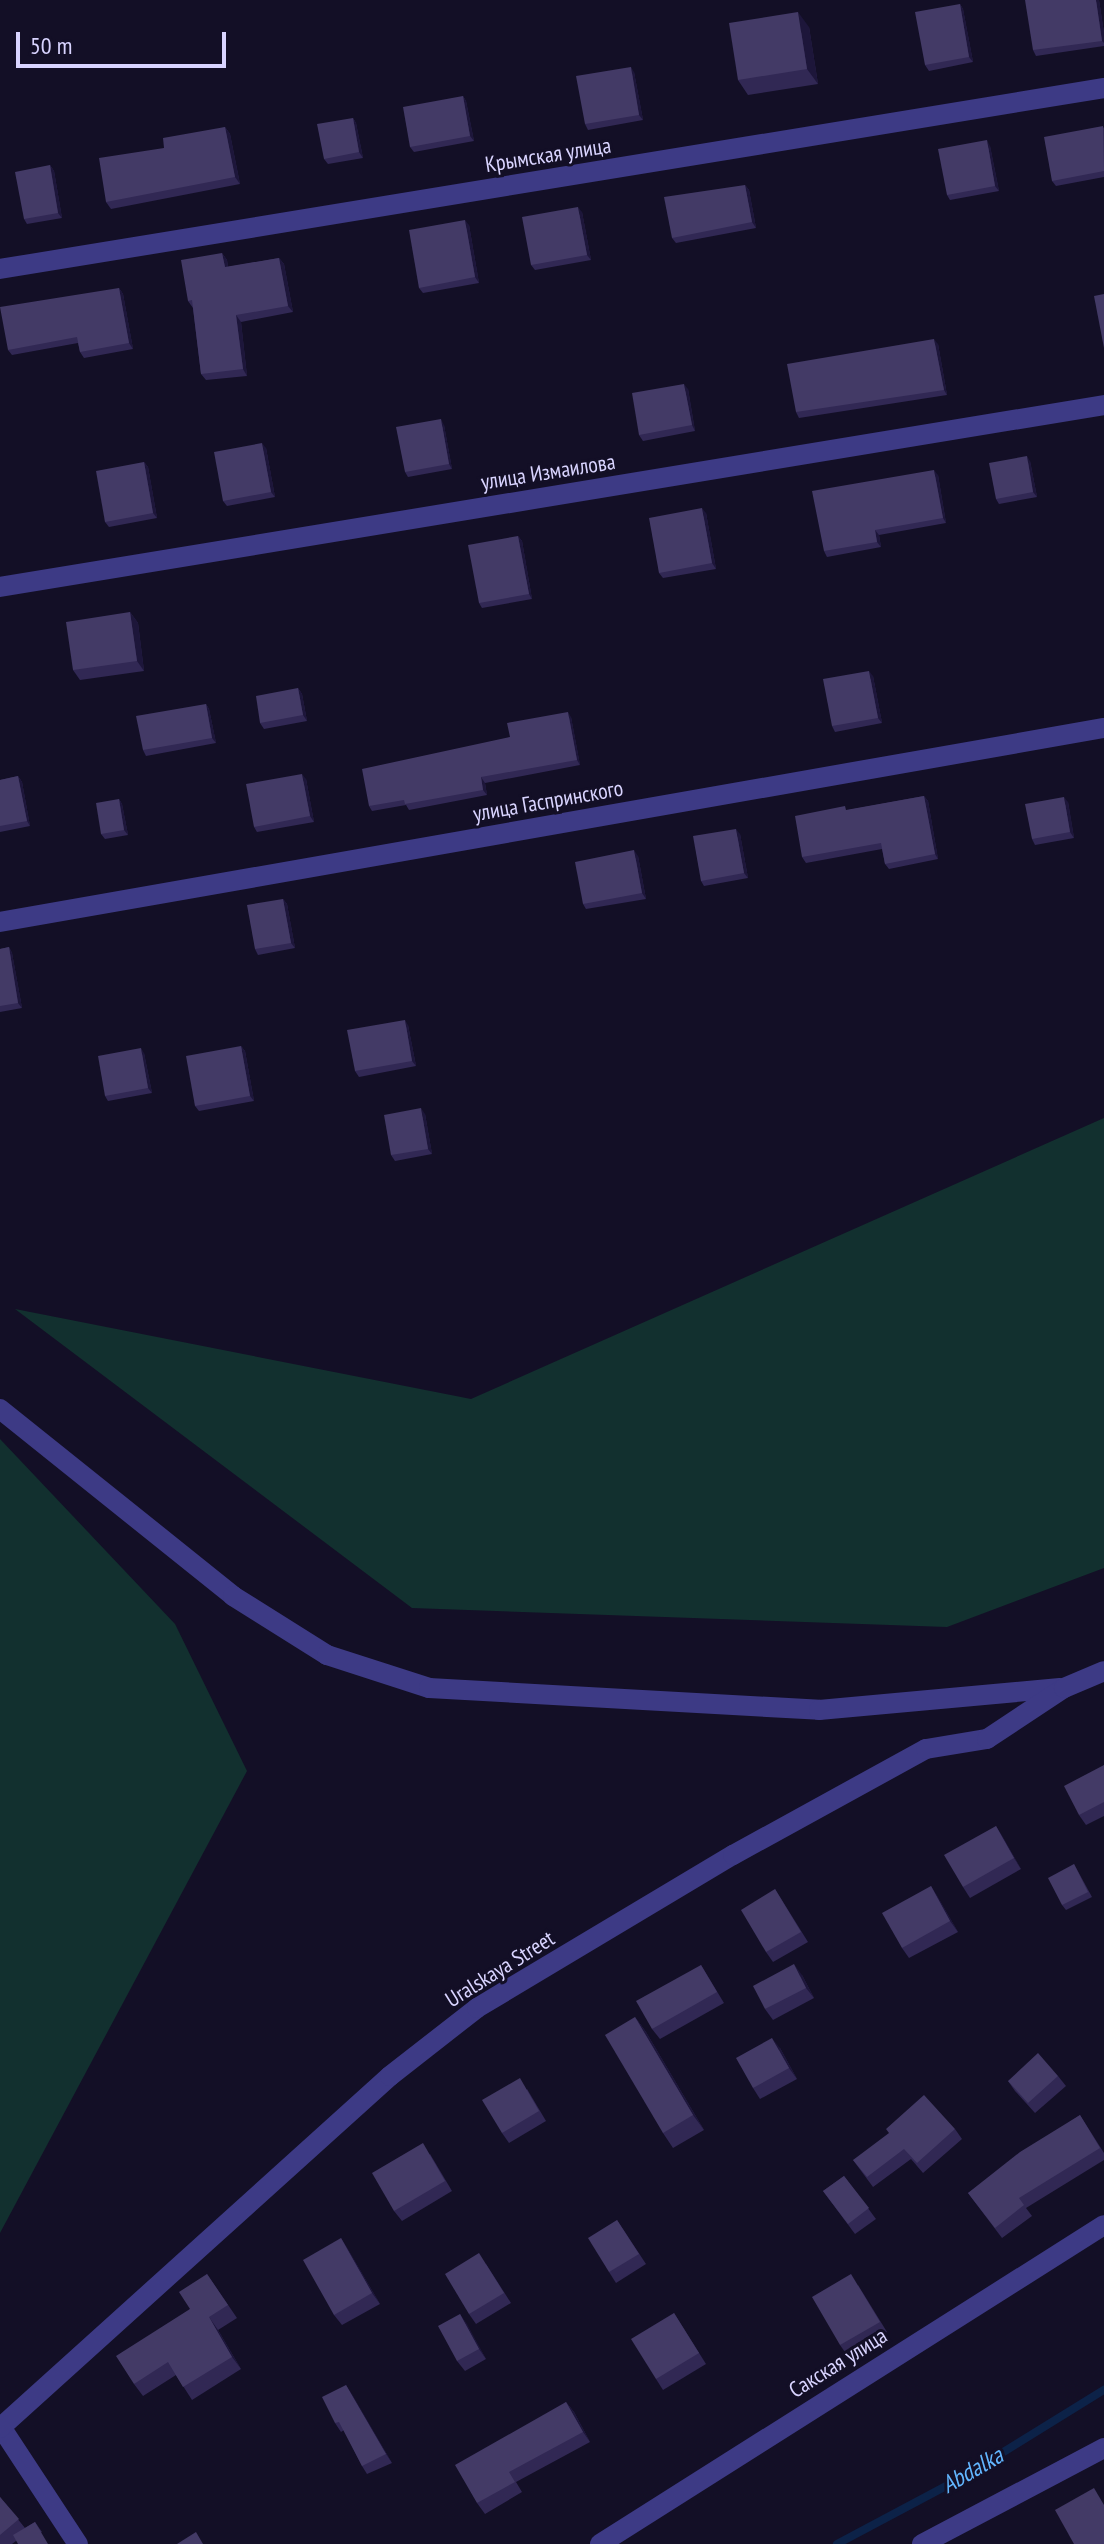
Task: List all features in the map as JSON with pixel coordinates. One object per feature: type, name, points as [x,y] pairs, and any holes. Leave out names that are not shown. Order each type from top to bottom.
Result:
[{"type":"street","name":"Крымская улица","points":[[0,269],[1104,88]]},
{"type":"street","name":"улица Измаилова","points":[[0,587],[1104,405]]},
{"type":"street","name":"улица Гаспринского","points":[[0,922],[1104,728]]},
{"type":"street","points":[[0,1409],[233,1596],[327,1655],[429,1688],[819,1710],[1064,1688]]},
{"type":"street","name":"Uralskaya Street","points":[[1,2428],[390,2076],[477,2008],[733,1855],[926,1749],[987,1739],[1064,1688],[1104,1671]]},
{"type":"street","name":"Сакская улица","points":[[600,2544],[1104,2225]]},
{"type":"street","points":[[1,2428],[78,2544]]},
{"type":"street","points":[[922,2544],[1104,2448]]},
{"type":"green space","points":[[1104,1118],[1104,1568],[947,1627],[412,1608],[15,1309],[471,1399]]},
{"type":"green space","points":[[0,1439],[175,1624],[247,1771],[0,2233]]},
{"type":"building","points":[[1025,0],[1096,0],[1102,41],[1033,50]]},
{"type":"building","points":[[960,4],[969,57],[925,65],[915,12]]},
{"type":"building","points":[[798,12],[807,69],[738,80],[729,23]]},
{"type":"building","points":[[631,67],[639,115],[585,124],[576,76]]},
{"type":"building","points":[[463,96],[470,136],[410,147],[403,107]]},
{"type":"building","points":[[353,118],[359,152],[324,159],[317,124]]},
{"type":"building","points":[[1103,126],[1104,171],[1052,181],[1044,137]]},
{"type":"building","points":[[225,127],[235,177],[106,202],[99,158],[164,148],[163,138]]},
{"type":"building","points":[[987,140],[995,186],[947,195],[938,149]]},
{"type":"building","points":[[50,165],[58,213],[24,219],[15,172]]},
{"type":"building","points":[[745,185],[752,222],[672,238],[664,197]]},
{"type":"building","points":[[578,207],[587,255],[531,265],[522,217]]},
{"type":"building","points":[[465,220],[475,277],[419,288],[409,230]]},
{"type":"building","points":[[222,253],[225,267],[279,258],[288,306],[236,315],[243,369],[201,374],[192,300],[188,301],[181,260]]},
{"type":"building","points":[[119,288],[129,343],[80,352],[77,337],[8,350],[0,307]]},
{"type":"building","points":[[1104,294],[1104,348],[1094,296]]},
{"type":"building","points":[[934,339],[944,390],[796,412],[787,364]]},
{"type":"building","points":[[684,384],[692,425],[639,435],[632,393]]},
{"type":"building","points":[[441,419],[449,464],[405,472],[396,427]]},
{"type":"building","points":[[262,443],[271,492],[223,501],[214,452]]},
{"type":"building","points":[[1027,456],[1033,492],[996,499],[989,463]]},
{"type":"building","points":[[144,462],[153,513],[105,522],[96,471]]},
{"type":"building","points":[[934,470],[943,518],[875,530],[877,542],[824,551],[812,491]]},
{"type":"building","points":[[702,508],[712,563],[659,573],[649,518]]},
{"type":"building","points":[[518,536],[529,594],[479,603],[468,545]]},
{"type":"building","points":[[130,612],[137,661],[73,670],[66,622]]},
{"type":"building","points":[[869,671],[878,718],[832,726],[823,679]]},
{"type":"building","points":[[298,688],[303,715],[260,723],[256,696]]},
{"type":"building","points":[[206,704],[212,738],[143,750],[136,716]]},
{"type":"building","points":[[568,712],[577,760],[481,777],[483,790],[405,804],[404,800],[369,806],[362,769],[510,737],[507,723]]},
{"type":"building","points":[[302,774],[310,816],[254,827],[246,784]]},
{"type":"building","points":[[18,776],[27,821],[0,826],[0,780]]},
{"type":"building","points":[[924,796],[935,854],[885,864],[881,843],[802,857],[795,816]]},
{"type":"building","points":[[1064,797],[1070,832],[1032,839],[1025,804]]},
{"type":"building","points":[[119,799],[124,830],[101,834],[96,803]]},
{"type":"building","points":[[736,829],[744,873],[701,881],[693,836]]},
{"type":"building","points":[[634,850],[642,893],[583,904],[575,862]]},
{"type":"building","points":[[283,899],[291,943],[255,949],[247,905]]},
{"type":"building","points":[[9,947],[18,1003],[0,1006],[0,949]]},
{"type":"building","points":[[405,1020],[412,1061],[355,1071],[347,1030]]},
{"type":"building","points":[[241,1046],[250,1096],[195,1106],[186,1056]]},
{"type":"building","points":[[141,1048],[148,1088],[105,1096],[98,1056]]},
{"type":"building","points":[[421,1108],[428,1149],[391,1155],[384,1115]]},
{"type":"building","points":[[1104,1765],[1104,1802],[1079,1815],[1064,1786]]},
{"type":"building","points":[[996,1826],[1014,1858],[963,1887],[944,1855]]},
{"type":"building","points":[[1074,1864],[1088,1892],[1062,1905],[1048,1878]]},
{"type":"building","points":[[931,1886],[950,1921],[902,1948],[882,1913]]},
{"type":"building","points":[[775,1889],[801,1932],[766,1952],[741,1910]]},
{"type":"building","points":[[794,1964],[806,1988],[765,2009],[753,1986]]},
{"type":"building","points":[[701,1965],[717,1992],[652,2029],[636,2001]]},
{"type":"building","points":[[635,2017],[693,2115],[663,2133],[605,2035]]},
{"type":"building","points":[[772,2038],[789,2068],[753,2088],[736,2058]]},
{"type":"building","points":[[1038,2053],[1058,2076],[1028,2103],[1008,2081]]},
{"type":"building","points":[[520,2078],[539,2111],[502,2133],[482,2100]]},
{"type":"building","points":[[924,2095],[955,2129],[917,2163],[904,2149],[867,2177],[853,2160],[889,2133],[886,2129]]},
{"type":"building","points":[[1080,2115],[1100,2148],[1019,2198],[1024,2205],[995,2228],[968,2193],[1020,2152]]},
{"type":"building","points":[[423,2143],[445,2181],[394,2211],[372,2173]]},
{"type":"building","points":[[844,2176],[869,2208],[848,2224],[823,2191]]},
{"type":"building","points":[[617,2220],[639,2254],[609,2272],[588,2238]]},
{"type":"building","points":[[341,2238],[372,2293],[334,2315],[303,2260]]},
{"type":"building","points":[[479,2253],[504,2293],[469,2314],[445,2274]]},
{"type":"building","points":[[207,2274],[228,2305],[209,2317],[232,2357],[183,2387],[168,2362],[134,2384],[116,2356],[190,2309],[179,2292]]},
{"type":"building","points":[[851,2274],[880,2322],[840,2345],[812,2297]]},
{"type":"building","points":[[674,2313],[699,2353],[656,2379],[631,2339]]},
{"type":"building","points":[[460,2314],[479,2349],[457,2361],[438,2326]]},
{"type":"building","points":[[346,2385],[386,2454],[362,2466],[322,2397]]},
{"type":"building","points":[[566,2402],[583,2432],[509,2472],[515,2482],[477,2503],[455,2465]]},
{"type":"building","points":[[1094,2488],[1104,2505],[1104,2544],[1074,2544],[1055,2510]]},
{"type":"building","points":[[0,2497],[19,2519],[0,2535]]},
{"type":"building","points":[[35,2522],[48,2544],[18,2544],[13,2535]]},
{"type":"building","points":[[196,2532],[203,2544],[177,2544]]},
{"type":"waterway","name":"Abdalka","points":[[837,2544],[963,2477],[1104,2390]]}]
